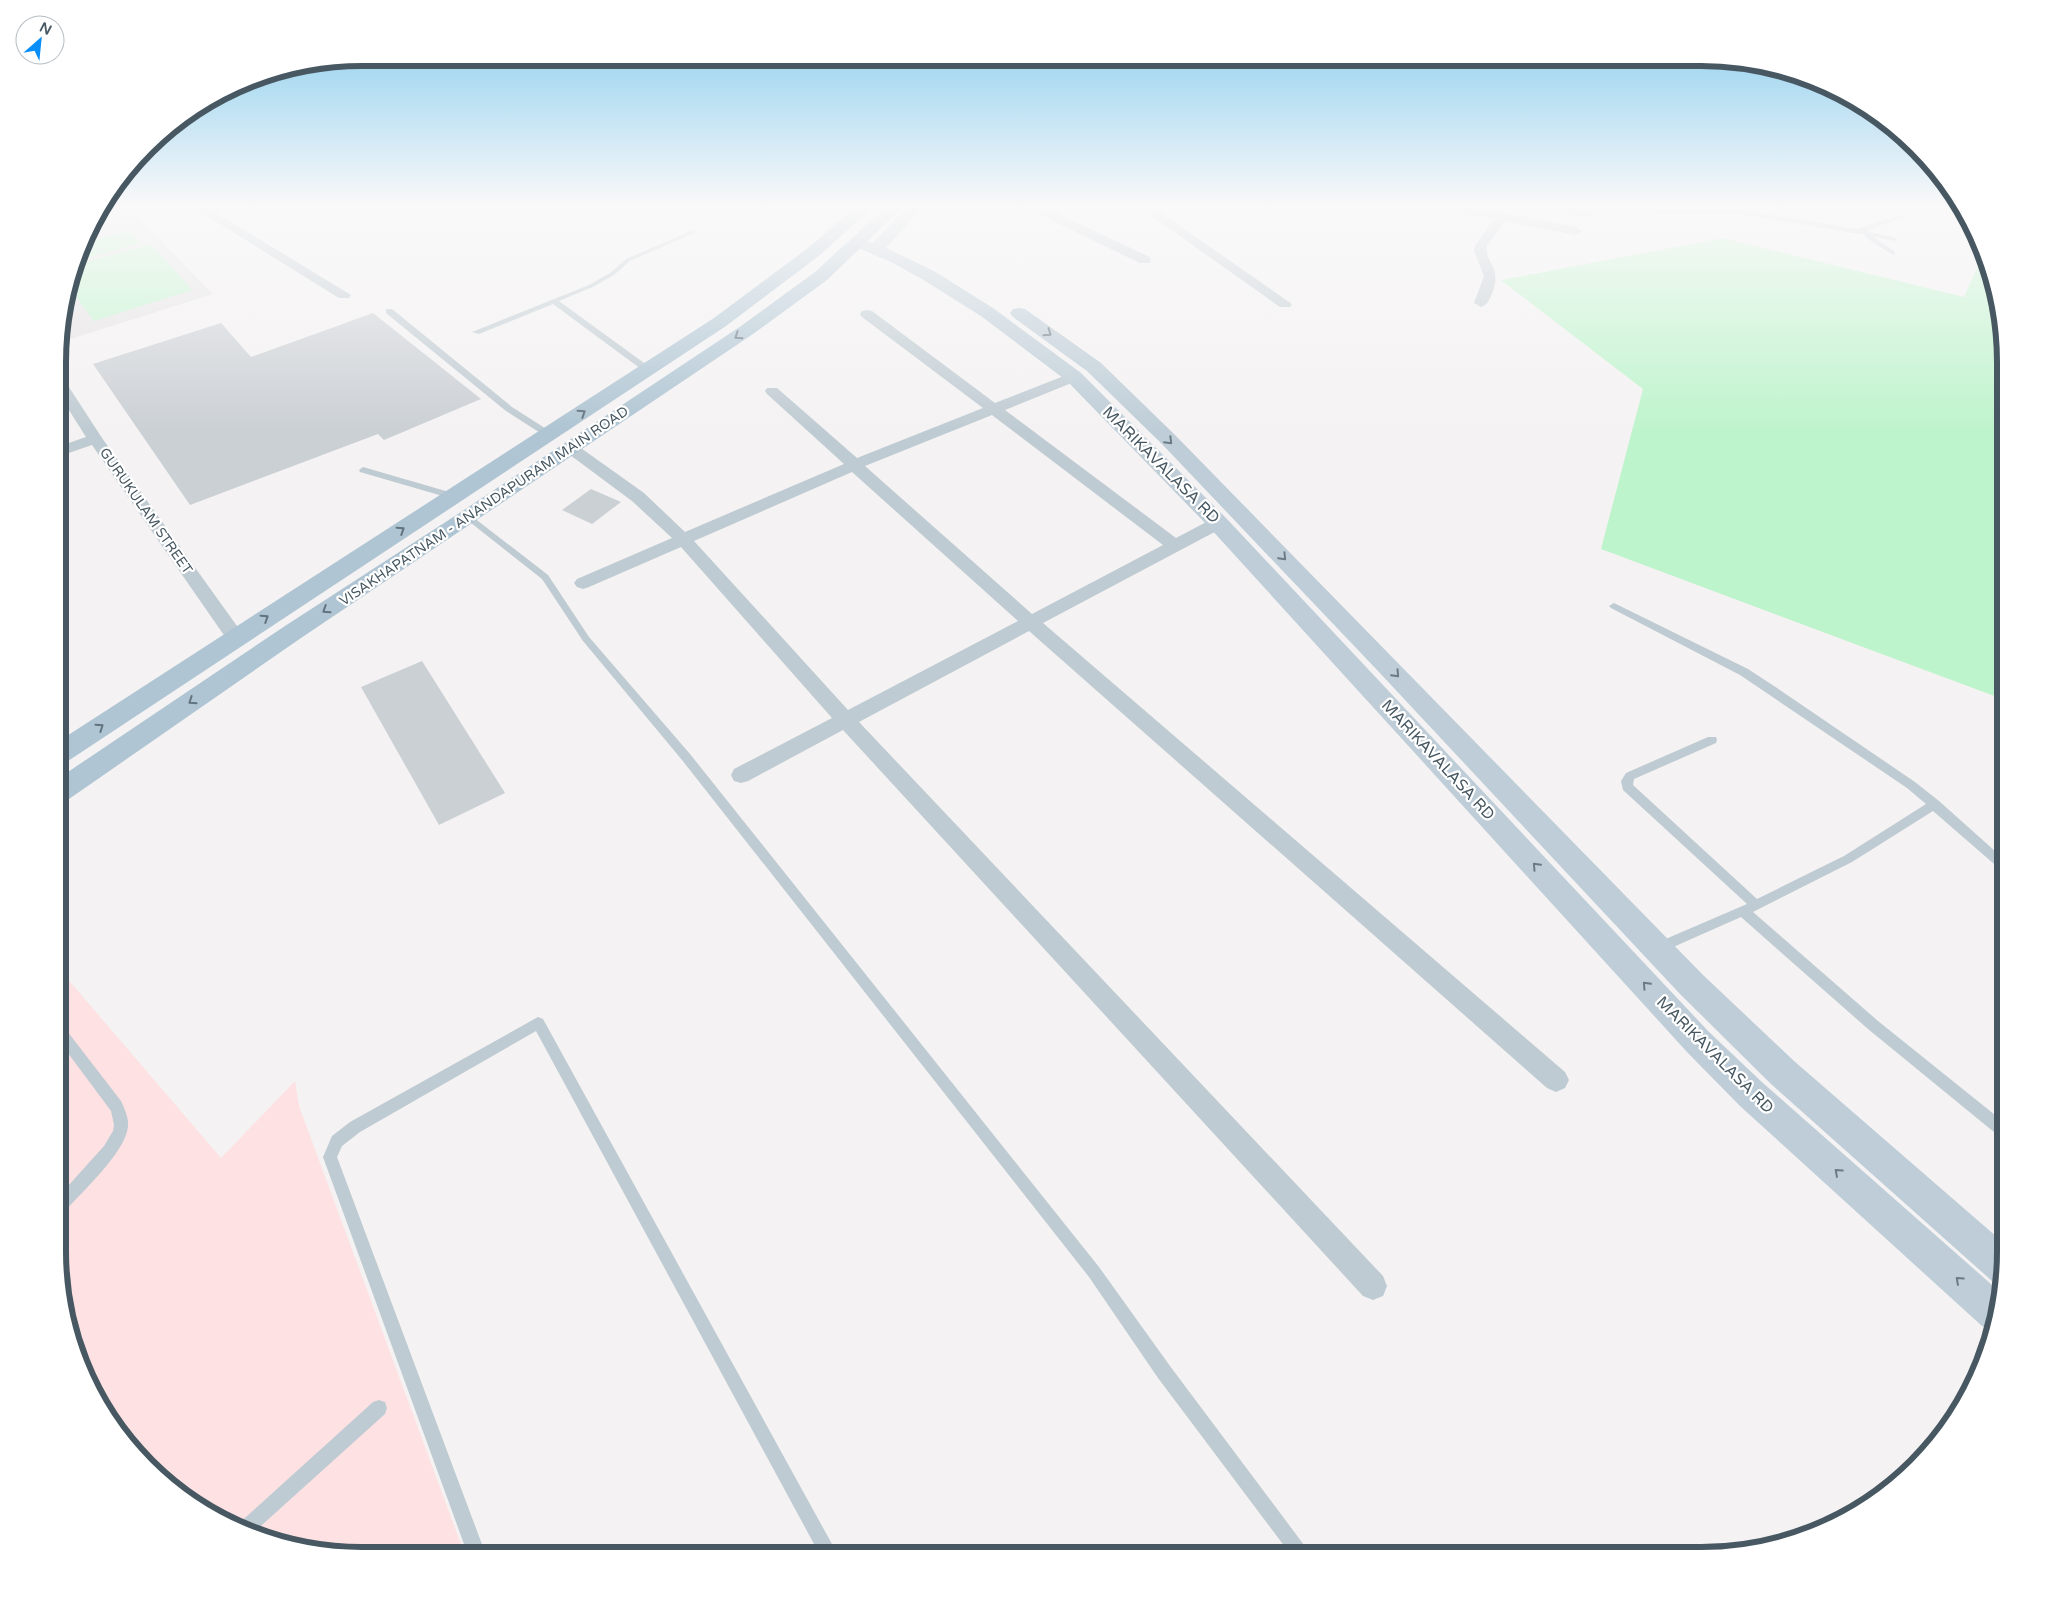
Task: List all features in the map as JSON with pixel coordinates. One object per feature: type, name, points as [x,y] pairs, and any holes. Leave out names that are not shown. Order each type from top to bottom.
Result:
[{"type":"main road","name":"VISAKHAPATNAM - ANANDAPURAM MAIN ROAD","points":[[66,749],[235,637],[648,370],[778,280]]},
{"type":"main road","name":"VISAKHAPATNAM - ANANDAPURAM MAIN ROAD","points":[[66,787],[293,632],[572,449],[762,319],[815,280]]},
{"type":"street","points":[[320,280],[344,295]]},
{"type":"street","name":"MARIKAVALASA RD","points":[[937,280],[978,306],[1074,376],[1218,523],[1698,1042],[1752,1095],[1991,1309]]},
{"type":"street","name":"MARIKAVALASA RD","points":[[969,280],[1068,347],[1094,368],[1168,439],[1387,665],[1596,886],[1782,1072],[1996,1261]]},
{"type":"street","points":[[1251,280],[1285,304]]},
{"type":"street","points":[[1481,303],[1491,280]]},
{"type":"street","points":[[867,314],[995,408],[1176,546]]},
{"type":"street","points":[[583,583],[854,465],[1074,376]]},
{"type":"street","points":[[772,391],[1030,622],[1556,1080]]},
{"type":"street","name":"GURUKULAM STREET","points":[[66,398],[235,637]]},
{"type":"street","points":[[66,449],[95,439]]},
{"type":"street","points":[[572,449],[638,497],[683,539],[845,720],[1373,1286]]},
{"type":"street","points":[[741,775],[1218,523]]},
{"type":"street","points":[[1567,900],[1596,886]]},
{"type":"lane","points":[[476,332],[601,280]]},
{"type":"lane","points":[[554,301],[648,370]]},
{"type":"lane","points":[[388,311],[509,410],[548,434]]},
{"type":"lane","points":[[363,470],[453,496]]},
{"type":"lane","points":[[469,517],[545,577],[586,639],[692,764],[1094,1272],[1164,1372],[1295,1547]]},
{"type":"lane","points":[[1614,606],[1744,672],[1911,785],[1997,860]]},
{"type":"lane","points":[[1712,740],[1630,776],[1627,781],[1627,787],[1756,905]]},
{"type":"lane","points":[[1657,948],[1756,905],[1848,859],[1935,804]]},
{"type":"lane","points":[[1743,911],[1874,1025],[1997,1125]]},
{"type":"lane","points":[[474,1547],[330,1156],[338,1141],[355,1127],[538,1023],[824,1547]]},
{"type":"lane","points":[[66,1040],[116,1106],[122,1118],[120,1131],[111,1148],[66,1199]]},
{"type":"lane","points":[[249,1524],[379,1408]]},
{"type":"shaded area","points":[[78,280],[199,280],[213,294],[67,340]]},
{"type":"shaded area","points":[[66,977],[221,1158],[295,1081],[299,1106],[462,1547],[362,1547],[324,1544],[286,1537],[231,1516],[182,1486],[140,1446],[127,1431],[106,1399],[82,1346],[72,1308],[66,1251]]},
{"type":"green space","points":[[78,280],[183,280],[192,290],[94,321],[74,294]]},
{"type":"green space","points":[[1501,280],[1896,280],[1964,297],[1971,280],[1985,280],[1994,324],[1997,362],[1997,697],[1601,549],[1643,389]]},
{"type":"building","points":[[373,313],[481,399],[384,440],[378,434],[190,505],[93,364],[221,323],[251,357]]},
{"type":"building","points":[[591,489],[621,502],[592,524],[562,510]]},
{"type":"building","points":[[422,661],[505,793],[439,825],[361,687]]}]
